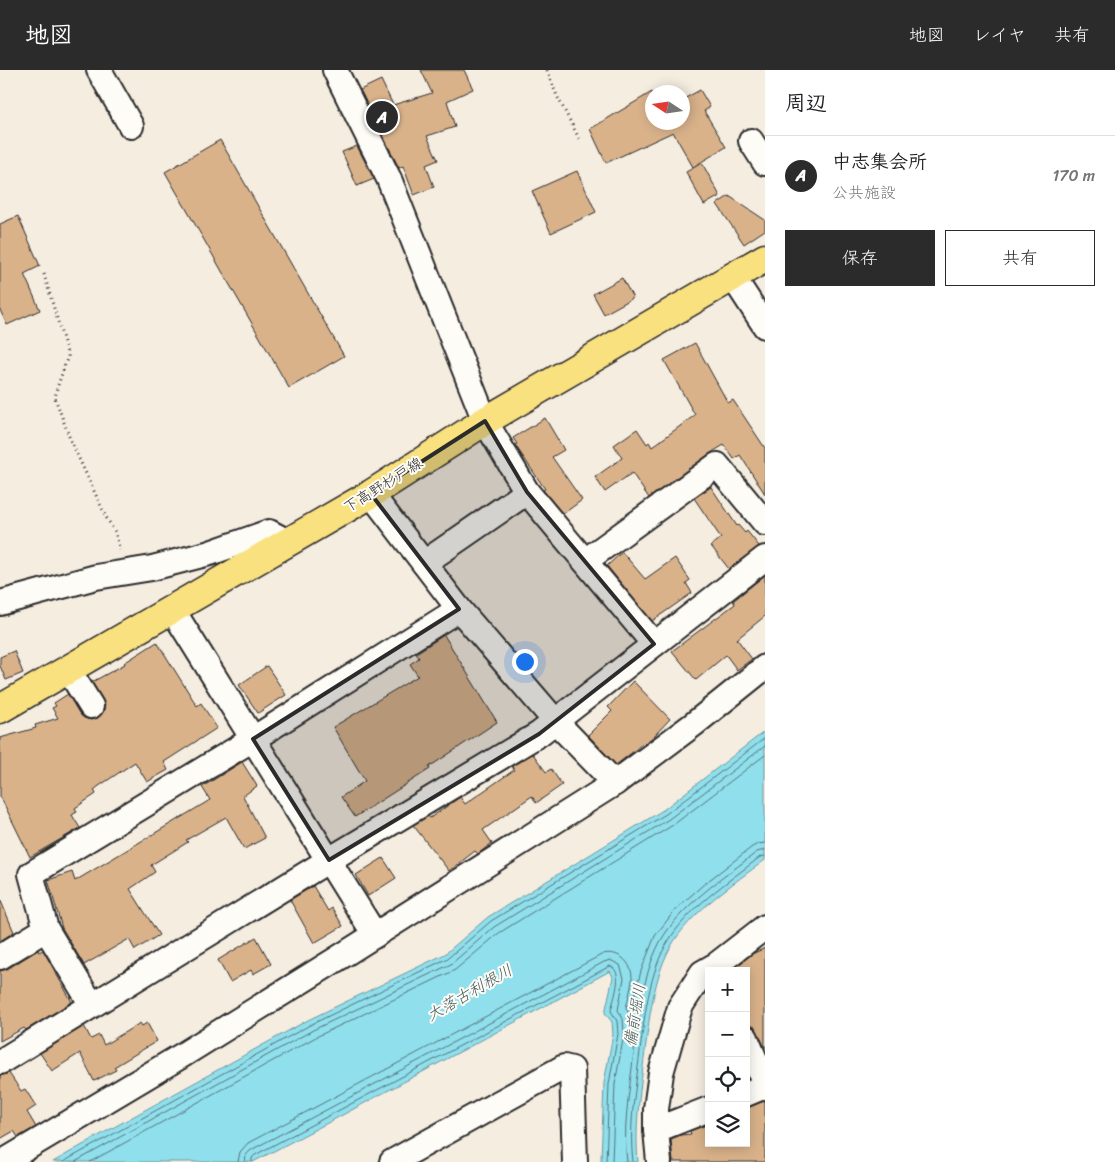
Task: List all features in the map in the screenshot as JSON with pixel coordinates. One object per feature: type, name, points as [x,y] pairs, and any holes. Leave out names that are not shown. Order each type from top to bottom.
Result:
[{"type":"main road","name":"下高野杉戸線","points":[[0,710],[371,494],[485,421],[765,258]]},
{"type":"street","points":[[99,70],[132,126]]},
{"type":"street","points":[[335,70],[389,179],[485,421],[527,492],[654,644]]},
{"type":"street","points":[[751,141],[765,162]]},
{"type":"street","points":[[733,277],[765,326]]},
{"type":"street","points":[[585,561],[717,465],[765,523]]},
{"type":"street","points":[[424,563],[527,492]]},
{"type":"street","points":[[371,494],[459,609],[556,722],[615,783]]},
{"type":"street","points":[[2,597],[96,577],[152,568],[210,553],[269,532],[288,542]]},
{"type":"street","points":[[0,1062],[556,722],[765,558]]},
{"type":"street","points":[[172,609],[375,935]]},
{"type":"street","points":[[92,1005],[46,929],[32,874],[253,739],[459,609]]},
{"type":"street","points":[[3,1162],[180,1056],[615,783],[694,724],[765,667]]},
{"type":"street","points":[[68,669],[91,706]]},
{"type":"street","points":[[718,967],[765,927]]},
{"type":"street","points":[[0,957],[46,929]]},
{"type":"street","points":[[659,1162],[656,1109],[661,1073],[680,1007],[702,973],[705,972]]},
{"type":"street","points":[[750,1048],[765,1085],[750,1092]]},
{"type":"street","points":[[392,1162],[564,1066],[572,1069],[575,1162]]},
{"type":"street","points":[[656,1130],[705,1110]]},
{"type":"path","points":[[547,70],[557,96],[581,142]]},
{"type":"path","points":[[44,274],[68,356],[57,388],[56,398],[70,440],[115,532],[126,572]]},
{"type":"highlighted area","points":[[485,421],[527,492],[654,644],[539,734],[329,860],[253,739],[459,609],[371,494]]},
{"type":"water","points":[[765,731],[765,860],[726,889],[689,922],[670,948],[664,961],[652,1006],[640,1090],[637,1138],[638,1162],[601,1162],[604,1083],[613,1034],[612,1022],[605,1013],[613,977],[610,971],[253,1162],[53,1162],[308,1020],[445,954],[488,917],[663,810]]},
{"type":"building","points":[[421,70],[464,70],[473,89],[447,101],[455,127],[427,136],[438,160],[426,165],[434,187],[414,195],[403,166],[399,168],[360,90],[381,80],[393,105],[432,93]]},
{"type":"building","points":[[700,90],[710,107],[704,111],[726,147],[693,167],[673,132],[606,163],[590,129],[645,96],[645,130],[690,130],[690,96]]},
{"type":"building","points":[[220,140],[344,356],[289,388],[165,172]]},
{"type":"building","points":[[357,146],[374,179],[357,186],[342,152]]},
{"type":"building","points":[[702,163],[720,196],[704,205],[686,172]]},
{"type":"building","points":[[577,171],[596,212],[551,233],[532,191]]},
{"type":"building","points":[[729,196],[765,220],[765,230],[744,244],[717,204]]},
{"type":"building","points":[[18,216],[40,266],[24,274],[40,310],[7,325],[0,310],[0,224]]},
{"type":"building","points":[[622,278],[633,298],[604,314],[593,294]]},
{"type":"building","points":[[695,343],[728,403],[733,400],[765,448],[765,494],[740,455],[734,459],[724,445],[649,498],[632,473],[605,492],[595,477],[622,458],[614,445],[637,429],[647,444],[649,442],[652,447],[695,415],[664,360]]},
{"type":"building","points":[[545,418],[564,450],[552,457],[582,500],[563,514],[543,490],[545,489],[515,445],[517,444],[513,438]]},
{"type":"building","points":[[711,487],[737,526],[745,533],[747,531],[759,546],[729,569],[711,546],[721,538],[694,498]]},
{"type":"building","points":[[622,552],[645,579],[675,558],[690,580],[686,583],[692,593],[652,621],[607,566]]},
{"type":"building","points":[[765,575],[765,616],[737,639],[752,659],[737,670],[726,655],[696,680],[672,651],[735,604],[733,601]]},
{"type":"building","points":[[444,635],[497,722],[429,767],[430,769],[355,817],[341,797],[365,781],[333,727],[418,676],[410,664],[419,658],[416,653]]},
{"type":"building","points":[[157,642],[197,706],[201,703],[217,728],[164,762],[168,770],[147,782],[135,762],[99,786],[94,790],[96,794],[75,808],[77,812],[72,815],[80,828],[30,857],[0,796],[0,738],[36,728],[35,725],[58,718],[52,708],[56,706],[54,703],[68,694],[84,718],[91,720],[98,718],[103,712],[105,705],[92,682],[125,664]]},
{"type":"building","points":[[14,651],[23,673],[6,680],[0,666],[0,657]]},
{"type":"building","points":[[267,666],[286,695],[258,713],[239,685]]},
{"type":"building","points":[[633,681],[670,719],[653,737],[616,765],[588,735],[612,711],[608,707]]},
{"type":"building","points":[[533,754],[546,772],[551,769],[562,785],[536,803],[532,796],[483,830],[492,843],[478,854],[475,851],[449,871],[413,825],[428,816],[430,818],[460,797],[465,804],[514,770],[512,766]]},
{"type":"building","points":[[242,762],[257,786],[243,796],[265,838],[244,849],[226,817],[186,840],[188,842],[151,865],[155,872],[130,889],[159,935],[135,950],[129,939],[84,965],[62,928],[48,880],[72,872],[75,881],[210,800],[202,787]]},
{"type":"building","points":[[383,858],[396,878],[368,896],[356,875]]},
{"type":"building","points":[[313,886],[328,911],[332,908],[343,926],[314,943],[290,900]]},
{"type":"building","points":[[0,899],[14,932],[0,941]]},
{"type":"building","points":[[256,937],[271,964],[253,974],[251,970],[230,982],[218,960]]},
{"type":"building","points":[[765,948],[765,1048],[755,1027],[750,1026],[750,967],[736,967],[752,954]]},
{"type":"building","points":[[38,950],[39,952],[43,950],[72,1002],[26,1030],[24,1028],[0,1041],[0,971],[7,969]]},
{"type":"building","points":[[140,1023],[142,1026],[147,1023],[157,1041],[114,1067],[116,1070],[94,1081],[80,1053],[52,1071],[40,1053],[84,1026],[91,1039],[99,1035],[104,1045]]},
{"type":"building","points":[[9,1073],[21,1091],[25,1089],[36,1106],[27,1112],[36,1127],[18,1137],[14,1131],[0,1139],[0,1076]]},
{"type":"building","points":[[765,1101],[765,1162],[673,1162],[671,1139],[691,1134],[690,1131],[705,1125],[705,1147],[750,1147],[750,1106]]},
{"type":"place","name":"中志集会所","points":[[382,117]]},
{"type":"water label","name":"大落古利根川","points":[[469,992]]},
{"type":"water label","name":"備前堀川","points":[[634,1015]]}]
